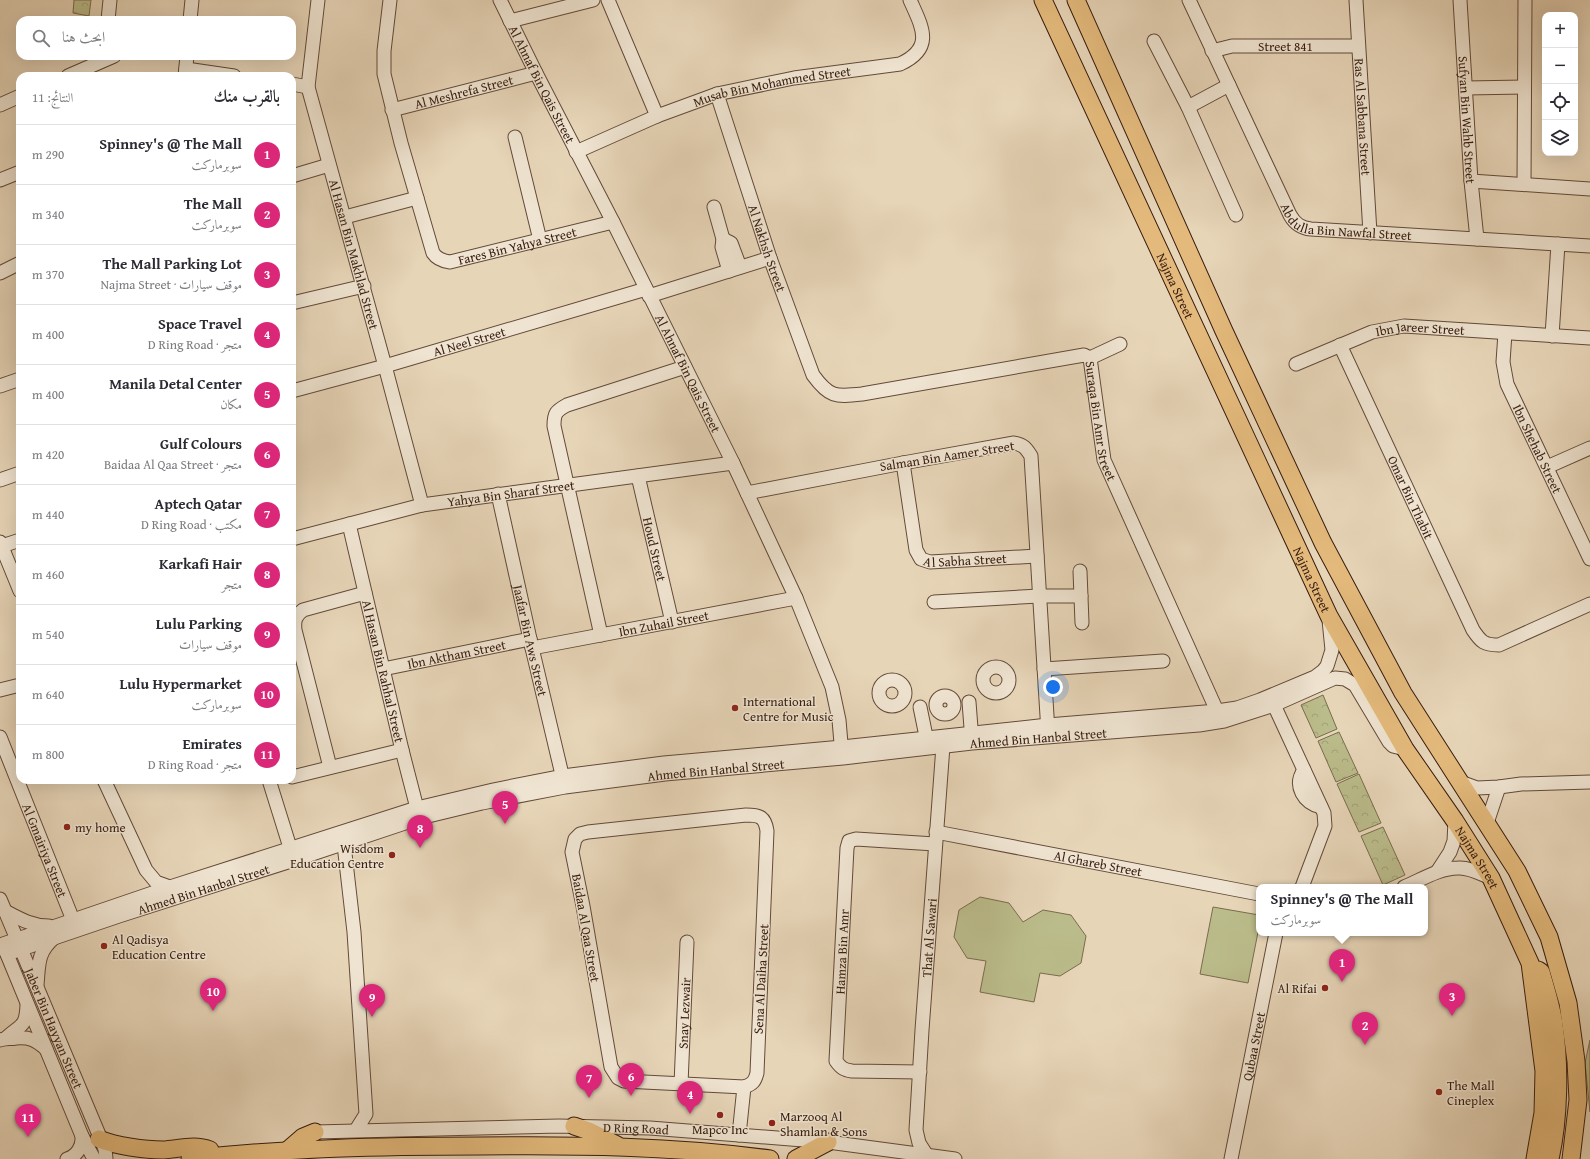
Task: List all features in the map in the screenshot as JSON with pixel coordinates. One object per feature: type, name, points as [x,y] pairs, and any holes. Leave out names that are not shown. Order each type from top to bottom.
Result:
[{"type":"main road","name":"Najma Street","points":[[1043,0],[1329,616],[1405,749],[1455,821],[1491,878],[1530,963],[1544,1071],[1543,1113],[1535,1159]]},
{"type":"main road","points":[[1069,0],[1075,12],[1085,20]]},
{"type":"main road","name":"Najma Street","points":[[1076,0],[1224,331],[1322,543],[1403,693],[1516,870],[1549,937],[1568,1003],[1576,1061],[1578,1100],[1572,1159]]},
{"type":"main road","points":[[1530,963],[1541,972],[1554,1024],[1558,1070],[1555,1119],[1550,1159]]},
{"type":"main road","points":[[574,1126],[589,1131],[618,1146]]},
{"type":"main road","points":[[288,1150],[298,1141],[315,1132]]},
{"type":"main road","points":[[99,1138],[113,1143],[152,1149],[206,1148],[220,1156]]},
{"type":"main road","points":[[796,1159],[828,1142]]},
{"type":"main road","points":[[346,1159],[377,1156],[400,1146]]},
{"type":"main road","name":"D Ring Road","points":[[190,1159],[288,1150],[400,1146],[618,1146],[700,1150],[770,1159]]},
{"type":"street","points":[[108,16],[110,0]]},
{"type":"street","points":[[190,16],[192,0]]},
{"type":"street","name":"Al Hasan Bin Makhlad Street","points":[[318,0],[308,87],[364,286],[422,505]]},
{"type":"street","name":"Fares Bin Yahya Street","points":[[390,0],[383,64],[384,74],[392,110],[433,253],[436,257],[445,262],[450,262],[613,222]]},
{"type":"street","name":"Al Ahnaf Bin Qais Street","points":[[500,0],[748,493],[796,598],[832,687],[837,709],[842,752]]},
{"type":"street","points":[[510,21],[593,0]]},
{"type":"street","points":[[608,0],[657,116]]},
{"type":"street","name":"Musab Bin Mohammed Street","points":[[576,152],[657,116],[717,94],[794,78],[900,64],[909,60],[921,47],[923,37],[922,28],[910,0]]},
{"type":"street","name":"Abdulla Bin Nawfal Street","points":[[1189,0],[1293,221],[1305,229],[1590,246]]},
{"type":"street","name":"Ras Al Sabbana Street","points":[[1356,0],[1370,233]]},
{"type":"street","name":"Sufyan Bin Wahb Street","points":[[1460,0],[1477,239]]},
{"type":"street","points":[[1524,0],[1524,184]]},
{"type":"street","points":[[1154,41],[1188,107],[1236,215]]},
{"type":"street","name":"Street 841","points":[[1212,51],[1232,46],[1358,46]]},
{"type":"street","points":[[76,72],[102,60]]},
{"type":"street","points":[[186,67],[213,72]]},
{"type":"street","name":"Al Meshrefa Street","points":[[392,110],[536,73]]},
{"type":"street","points":[[296,85],[308,87]]},
{"type":"street","points":[[1188,107],[1229,86]]},
{"type":"street","points":[[1466,88],[1524,87]]},
{"type":"street","name":"Al Nakhsh Street","points":[[717,94],[770,258],[813,375],[831,394]]},
{"type":"street","points":[[0,105],[16,98]]},
{"type":"street","points":[[515,137],[540,240]]},
{"type":"street","points":[[296,175],[329,165]]},
{"type":"street","points":[[0,180],[16,174]]},
{"type":"street","points":[[1472,181],[1590,188]]},
{"type":"street","points":[[344,217],[418,198]]},
{"type":"street","points":[[714,207],[723,239],[731,243],[735,269]]},
{"type":"street","points":[[1552,336],[1558,244]]},
{"type":"street","name":"Al Neel Street","points":[[296,390],[735,269],[770,258]]},
{"type":"street","points":[[0,272],[16,265]]},
{"type":"street","points":[[296,302],[364,286]]},
{"type":"street","name":"Ibn Jareer Street","points":[[1296,364],[1372,332],[1404,326],[1590,338]]},
{"type":"street","name":"Ibn Shehab Street","points":[[1505,333],[1503,362],[1507,384],[1590,560]]},
{"type":"street","points":[[1090,358],[1120,344]]},
{"type":"street","points":[[1340,345],[1473,630],[1479,639],[1488,645],[1499,645],[1590,604]]},
{"type":"street","name":"Suraqa Bin Amr Street","points":[[831,394],[846,396],[862,394],[1084,355],[1090,358],[1104,460],[1220,716]]},
{"type":"street","points":[[601,635],[554,426],[554,416],[559,410],[567,405],[685,367]]},
{"type":"street","points":[[0,386],[16,380]]},
{"type":"street","name":"Salman Bin Aamer Street","points":[[748,493],[1014,443],[1021,444],[1026,448],[1031,456],[1048,730]]},
{"type":"street","points":[[1547,467],[1590,448]]},
{"type":"street","name":"Yahya Bin Sharaf Street","points":[[296,538],[422,505],[733,463]]},
{"type":"street","name":"Al Sabha Street","points":[[903,463],[916,550],[921,559],[930,562],[1037,556]]},
{"type":"street","points":[[0,480],[16,474]]},
{"type":"street","name":"Houd Street","points":[[638,476],[672,622]]},
{"type":"street","name":"Jaafar Bin Aws Street","points":[[498,494],[531,643],[564,781]]},
{"type":"street","name":"Al Hasan Bin Rahhal Street","points":[[349,524],[402,750],[419,813]]},
{"type":"street","points":[[16,541],[1,544],[16,581]]},
{"type":"street","points":[[1080,571],[1082,623]]},
{"type":"street","points":[[296,617],[304,610],[365,593]]},
{"type":"street","points":[[934,602],[1039,596],[1081,596]]},
{"type":"street","name":"Ibn Zuhail Street","points":[[531,643],[601,635],[796,598]]},
{"type":"street","name":"Ahmed Bin Hanbal Street","points":[[3,945],[19,944],[419,813],[482,803],[564,781],[664,763],[842,752],[1048,730],[1199,725],[1315,677],[1323,671],[1327,666],[1332,650],[1329,616]]},
{"type":"street","points":[[296,634],[330,767]]},
{"type":"street","name":"Ibn Aktham Street","points":[[383,669],[531,643]]},
{"type":"street","points":[[1044,668],[1163,661]]},
{"type":"street","name":"Ahmed Bin Hanbal Street","points":[[1220,716],[1274,705],[1335,678],[1342,678],[1355,685],[1389,742],[1393,746],[1405,749]]},
{"type":"street","points":[[0,690],[16,685]]},
{"type":"street","points":[[903,701],[920,707],[936,705],[939,699],[945,696],[951,698],[954,704],[969,702],[987,690]]},
{"type":"street","points":[[969,702],[972,738]]},
{"type":"street","points":[[1274,705],[1326,819],[1325,826],[1303,884]]},
{"type":"street","points":[[920,707],[927,742]]},
{"type":"street","name":"Al Gmairiya Street","points":[[0,737],[16,777]]},
{"type":"street","name":"Ahmed Bin Hanbal Street","points":[[927,742],[943,746],[972,738]]},
{"type":"street","name":"That Al Sawari","points":[[926,1154],[919,1143],[916,1130],[943,746]]},
{"type":"street","points":[[296,776],[402,750]]},
{"type":"street","points":[[1458,781],[1477,788],[1522,784],[1590,782]]},
{"type":"street","name":"Al Gmairiya Street","points":[[19,784],[73,920]]},
{"type":"street","points":[[109,784],[146,870],[156,882],[170,887]]},
{"type":"street","points":[[273,784],[292,854]]},
{"type":"street","points":[[1486,823],[1499,787]]},
{"type":"street","name":"Baidaa Al Qaa Street","points":[[744,1086],[624,1081],[614,1074],[611,1067],[597,992],[572,845],[580,834],[588,832],[746,815],[755,815],[762,818]]},
{"type":"street","name":"Sena Al Daiha Street","points":[[744,1086],[751,1085],[755,1081],[757,1073],[768,831],[762,818]]},
{"type":"street","points":[[1437,872],[1450,852],[1454,841],[1455,821]]},
{"type":"street","points":[[343,837],[354,932],[366,1114],[356,1130]]},
{"type":"street","name":"Hamza Bin Amr","points":[[920,1072],[852,1071],[845,1070],[840,1067],[836,1061],[847,848],[850,841],[856,838],[936,838]]},
{"type":"street","name":"Al Ghareb Street","points":[[936,838],[1256,893]]},
{"type":"street","name":"Ahmed Bin Hanbal Street","points":[[54,932],[73,920],[170,887],[259,865]]},
{"type":"street","points":[[1411,884],[1437,872],[1458,867],[1474,871],[1491,878]]},
{"type":"street","points":[[134,899],[143,886],[146,870]]},
{"type":"street","name":"Jaber Bin Hayyan Street","points":[[0,899],[99,1138],[105,1149],[106,1159]]},
{"type":"street","points":[[5,911],[23,921],[54,932],[41,954],[37,989]]},
{"type":"street","name":"Qubaa Street","points":[[1231,1159],[1275,936]]},
{"type":"street","name":"Snay Lezwair","points":[[681,1084],[687,942]]},
{"type":"street","name":"Jaber Bin Hayyan Street","points":[[3,945],[82,1136],[94,1159]]},
{"type":"street","points":[[3,1039],[22,1025],[26,1015],[27,1003]]},
{"type":"street","points":[[3,1039],[23,1037],[32,1039],[47,1050]]},
{"type":"street","points":[[739,1135],[744,1086]]},
{"type":"street","points":[[366,1114],[375,1124],[388,1130]]},
{"type":"street","name":"D Ring Road","points":[[315,1132],[574,1126],[650,1128],[828,1142],[955,1159]]},
{"type":"street","name":"That Al Sawari","points":[[902,1151],[911,1142],[916,1130]]},
{"type":"street","points":[[67,1159],[76,1154],[81,1147],[82,1136]]},
{"type":"green space","points":[[74,0],[91,0],[89,16],[73,13]]},
{"type":"green space","points":[[1323,695],[1337,729],[1316,738],[1301,705]]},
{"type":"green space","points":[[1339,732],[1358,773],[1336,782],[1318,741]]},
{"type":"green space","points":[[1359,774],[1381,823],[1359,832],[1337,784]]},
{"type":"green space","points":[[1383,827],[1405,875],[1383,884],[1361,836]]},
{"type":"green space","points":[[980,897],[1009,903],[1023,922],[1043,910],[1071,915],[1086,936],[1081,963],[1060,976],[1040,973],[1034,1002],[980,992],[986,961],[967,958],[954,937],[959,910]]},
{"type":"green space","points":[[1213,907],[1256,914],[1256,936],[1257,936],[1248,983],[1200,974]]},
{"type":"green space","points":[[1590,1040],[1590,1112],[1585,1063]]},
{"type":"place","name":"International Centre for Music","points":[[735,708]]},
{"type":"place","name":"Manila Detal Center","points":[[505,824]]},
{"type":"place","name":"my home","points":[[67,827]]},
{"type":"place","name":"Karkafi Hair","points":[[420,848]]},
{"type":"place","name":"Wisdom Education Centre","points":[[392,855]]},
{"type":"place","name":"Al Qadisya Education Centre","points":[[104,946]]},
{"type":"place","name":"Spinney's @ The Mall","points":[[1342,982]]},
{"type":"place","name":"Al Rifai","points":[[1325,988]]},
{"type":"place","name":"Lulu Hypermarket","points":[[213,1011]]},
{"type":"place","name":"The Mall Parking Lot","points":[[1452,1016]]},
{"type":"place","name":"Lulu Parking","points":[[372,1017]]},
{"type":"place","name":"The Mall","points":[[1365,1045]]},
{"type":"place","name":"The Mall Cineplex","points":[[1439,1092]]},
{"type":"place","name":"Gulf Colours","points":[[631,1096]]},
{"type":"place","name":"Aptech Qatar","points":[[589,1098]]},
{"type":"place","name":"Space Travel","points":[[690,1114]]},
{"type":"place","name":"Mapco Inc","points":[[720,1115]]},
{"type":"place","name":"Marzooq Al Shamlan & Sons","points":[[772,1123]]},
{"type":"place","name":"Emirates","points":[[28,1137]]}]
